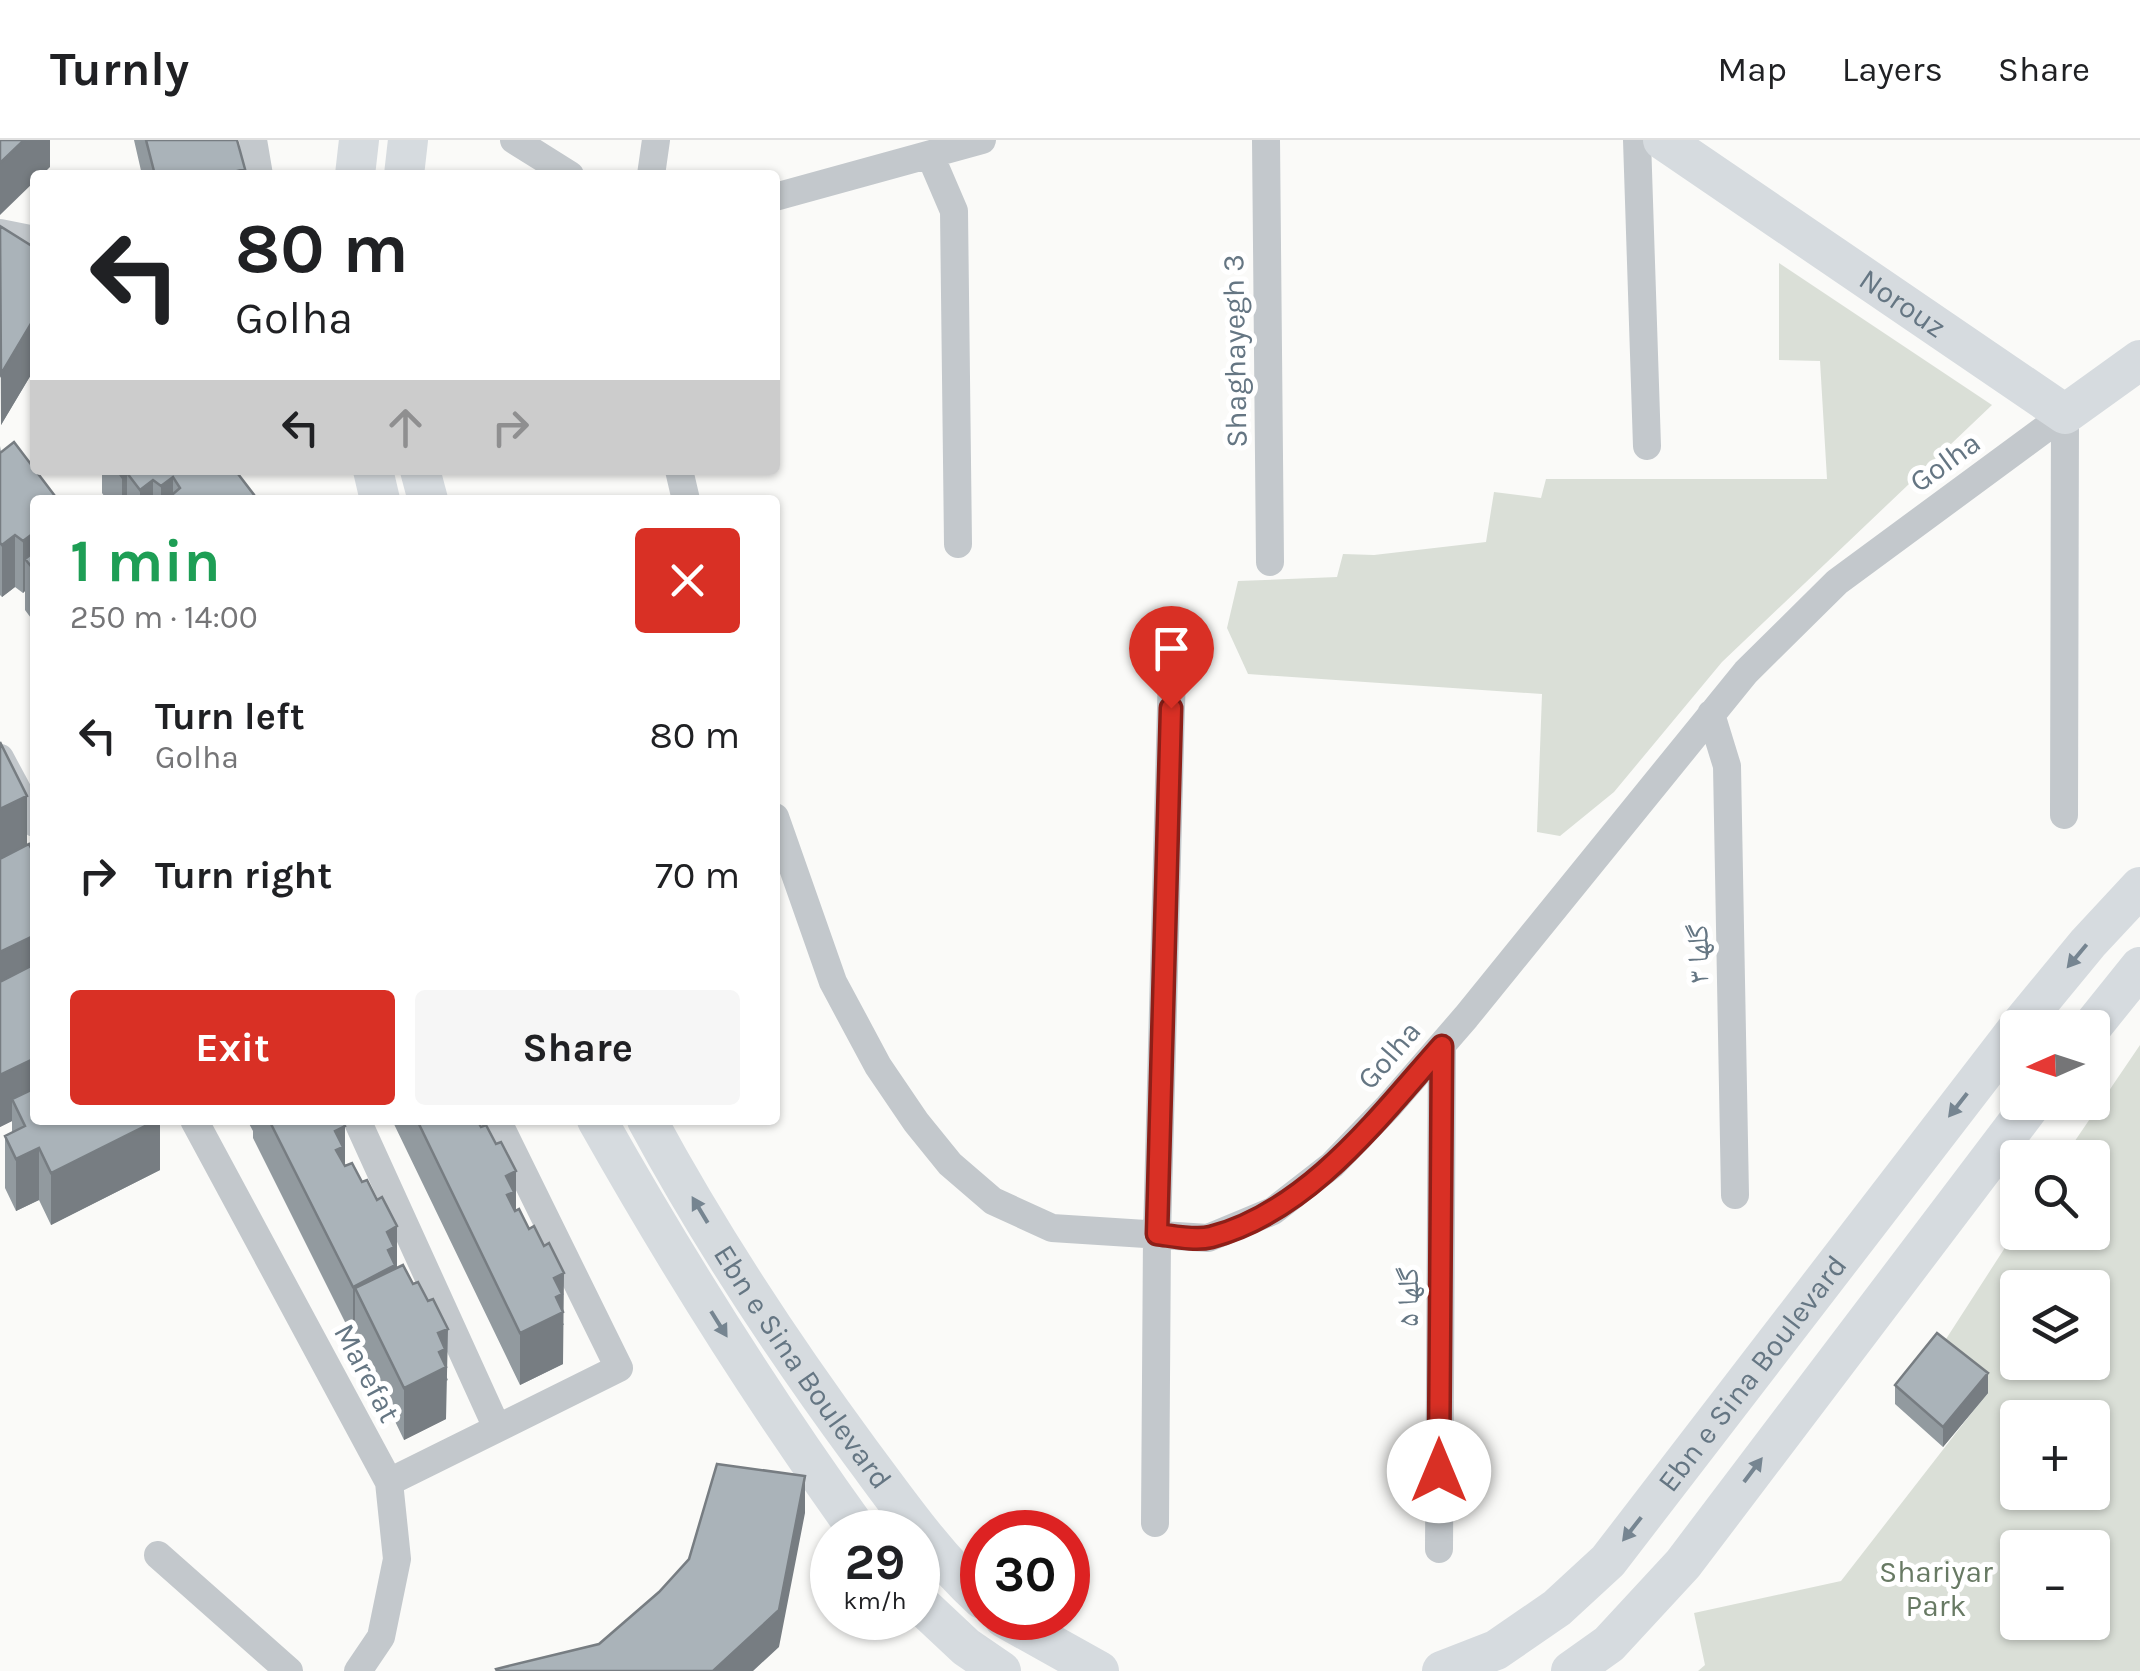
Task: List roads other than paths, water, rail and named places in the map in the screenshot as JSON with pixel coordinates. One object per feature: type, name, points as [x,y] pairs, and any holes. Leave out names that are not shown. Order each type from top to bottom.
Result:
[{"type":"main road","points":[[355,170],[359,140]]},
{"type":"main road","points":[[405,170],[408,140]]},
{"type":"main road","name":"Norouz","points":[[1663,140],[2065,414]]},
{"type":"main road","points":[[2065,414],[2140,360]]},
{"type":"main road","name":"Ebn e Sina Boulevard","points":[[2033,1010],[2140,887]]},
{"type":"main road","points":[[2105,1010],[2140,967]]},
{"type":"main road","name":"Ebn e Sina Boulevard","points":[[1442,1671],[1496,1650],[1557,1608],[1608,1561],[2000,1051]]},
{"type":"main road","name":"Ebn e Sina Boulevard","points":[[1571,1671],[1608,1644],[1683,1564],[2019,1120]]},
{"type":"main road","name":"Ebn e Sina Boulevard","points":[[600,1125],[650,1214],[788,1433],[843,1510]]},
{"type":"main road","name":"Ebn e Sina Boulevard","points":[[650,1125],[718,1240],[824,1402],[946,1566],[960,1579]]},
{"type":"main road","points":[[940,1623],[1001,1671]]},
{"type":"main road","points":[[1043,1640],[1099,1671]]},
{"type":"street","points":[[253,140],[259,170]]},
{"type":"street","points":[[514,140],[562,170]]},
{"type":"street","points":[[652,170],[656,140]]},
{"type":"street","points":[[780,196],[982,140]]},
{"type":"street","name":"Shaghayegh 3","points":[[1266,140],[1270,562]]},
{"type":"street","points":[[1637,140],[1647,446]]},
{"type":"street","points":[[930,155],[954,211],[958,544]]},
{"type":"street","points":[[0,233],[30,239]]},
{"type":"street","points":[[2064,815],[2065,414]]},
{"type":"street","name":"Golha","points":[[780,831],[833,982],[878,1066],[950,1164],[993,1200],[1052,1228],[1208,1238],[1273,1211],[1332,1164],[1442,1046],[1746,672],[1837,582],[2065,414]]},
{"type":"street","points":[[1155,1523],[1157,1234],[1172,670]]},
{"type":"street","name":"گلها ۳","points":[[1711,714],[1727,766],[1735,1195]]},
{"type":"street","points":[[0,758],[30,815]]},
{"type":"street","name":"گلها ۵","points":[[1438,1549],[1442,1046]]},
{"type":"street","name":"Marefat","points":[[197,1125],[389,1482],[397,1559],[381,1637],[358,1671]]},
{"type":"street","points":[[360,1125],[498,1428]]},
{"type":"street","points":[[389,1482],[619,1368],[499,1125]]},
{"type":"street","points":[[158,1555],[289,1671]]},
{"type":"park label","name":"Shariyar Park","points":[[1936,1589]]}]
